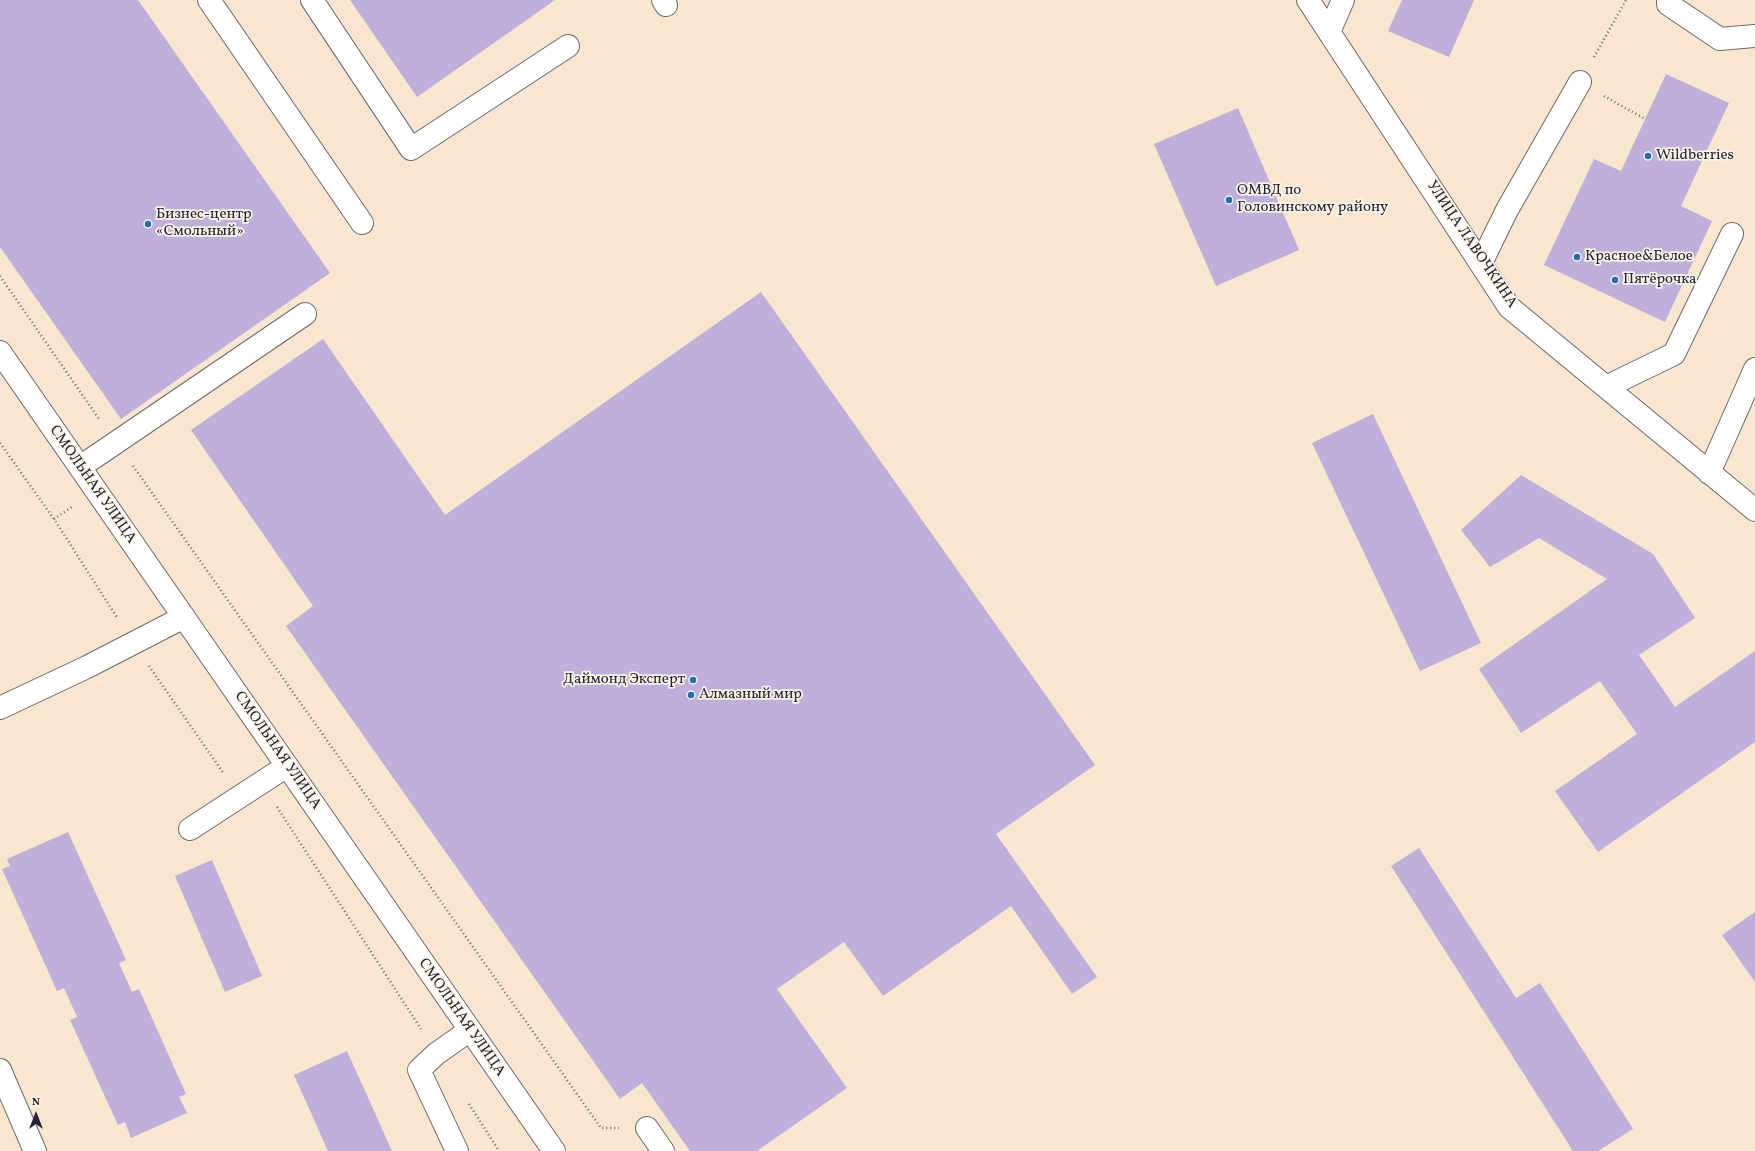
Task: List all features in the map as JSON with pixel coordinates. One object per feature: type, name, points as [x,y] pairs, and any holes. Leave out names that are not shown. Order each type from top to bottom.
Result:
[{"type":"street","points":[[209,0],[362,223]]},
{"type":"street","points":[[312,0],[411,150],[568,46]]},
{"type":"street","name":"УЛИЦА ЛАВОЧКИНА","points":[[1308,0],[1509,307],[1755,510]]},
{"type":"street","points":[[1329,32],[1343,0]]},
{"type":"street","points":[[1668,0],[1668,4],[1720,39],[1755,36]]},
{"type":"street","points":[[1481,263],[1507,210],[1580,82]]},
{"type":"street","points":[[1606,386],[1674,354],[1732,234]]},
{"type":"street","points":[[80,467],[305,314]]},
{"type":"street","name":"СМОЛЬНАЯ УЛИЦА","points":[[0,352],[554,1151]]},
{"type":"street","points":[[1709,473],[1755,369]]},
{"type":"street","points":[[0,708],[87,667],[184,617]]},
{"type":"street","points":[[190,829],[287,766]]},
{"type":"street","points":[[457,1151],[419,1070],[436,1054],[470,1030]]},
{"type":"street","points":[[0,1070],[35,1151]]},
{"type":"street","points":[[647,1128],[663,1151]]},
{"type":"path","points":[[1626,0],[1580,82],[1645,119]]},
{"type":"path","points":[[0,276],[602,1128],[647,1128]]},
{"type":"path","points":[[54,519],[134,466]]},
{"type":"path","points":[[262,783],[436,1054]]},
{"type":"path","points":[[466,1099],[499,1151]]},
{"type":"building","name":"Бизнес-центр «Смольный»","points":[[0,0],[138,0],[330,273],[121,419],[0,247]]},
{"type":"building","points":[[350,0],[555,0],[417,97]]},
{"type":"building","points":[[1402,0],[1474,0],[1449,57],[1388,31]]},
{"type":"building","points":[[1666,74],[1729,103],[1681,206],[1712,221],[1665,322],[1544,265],[1594,159],[1621,171]]},
{"type":"building","points":[[1238,108],[1299,250],[1216,286],[1154,144]]},
{"type":"building","name":"Алмазный мир","points":[[761,292],[1095,765],[996,834],[1097,977],[1072,994],[1011,906],[883,996],[844,942],[777,989],[847,1088],[757,1151],[690,1151],[642,1083],[620,1099],[286,626],[313,606],[191,430],[323,339],[445,515]]},
{"type":"building","points":[[1373,414],[1481,643],[1420,671],[1312,443]]},
{"type":"building","points":[[1521,475],[1653,554],[1695,618],[1639,655],[1675,707],[1755,651],[1755,742],[1598,852],[1555,791],[1637,734],[1600,681],[1521,733],[1479,669],[1607,579],[1539,538],[1490,567],[1461,530]]},
{"type":"building","points":[[68,832],[126,960],[119,963],[132,992],[139,989],[186,1094],[179,1097],[187,1113],[131,1138],[125,1122],[118,1125],[70,1020],[77,1017],[64,988],[57,991],[2,869],[10,866],[7,859]]},
{"type":"building","points":[[1419,848],[1516,998],[1540,983],[1633,1129],[1598,1151],[1573,1151],[1391,866]]},
{"type":"building","points":[[212,860],[262,976],[225,992],[175,876]]},
{"type":"building","points":[[1755,912],[1755,982],[1722,935]]},
{"type":"building","points":[[347,1051],[392,1151],[328,1151],[294,1075]]},
{"type":"place","name":"Wildberries","points":[[1648,156]]},
{"type":"place","name":"ОМВД по Головинскому району","points":[[1229,200]]},
{"type":"place","name":"Бизнес-центр «Смольный»","points":[[148,224]]},
{"type":"place","name":"Красное&Белое","points":[[1577,257]]},
{"type":"place","name":"Пятёрочка","points":[[1615,280]]},
{"type":"place","name":"Даймонд Эксперт","points":[[693,680]]},
{"type":"place","name":"Алмазный мир","points":[[691,695]]}]
